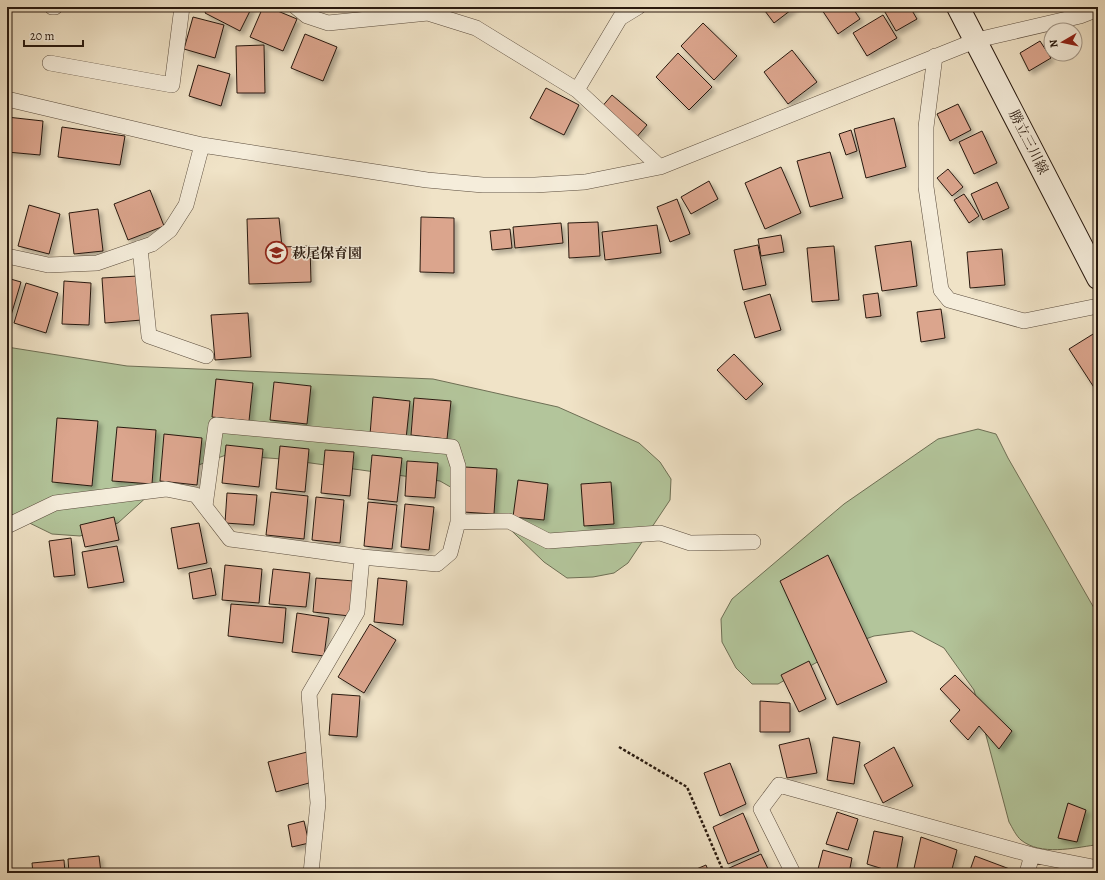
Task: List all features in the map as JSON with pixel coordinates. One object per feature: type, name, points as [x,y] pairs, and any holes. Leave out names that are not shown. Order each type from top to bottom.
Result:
[{"type":"main road","name":"勝立三川線","points":[[958,7],[977,40],[1098,278]]},
{"type":"street","points":[[50,63],[172,85],[182,7]]},
{"type":"street","points":[[296,7],[307,16],[328,23],[428,13],[456,20],[476,28],[577,90],[660,167]]},
{"type":"street","points":[[577,90],[620,18],[638,7]]},
{"type":"street","points":[[7,100],[202,145],[427,180],[483,186],[585,182],[660,167],[977,40],[1080,16],[1098,9]]},
{"type":"street","points":[[935,56],[926,127],[926,187],[941,290],[949,300],[1024,320],[1098,306]]},
{"type":"street","points":[[7,256],[48,266],[97,263],[152,244],[170,230],[186,205],[202,145]]},
{"type":"street","points":[[140,248],[149,336],[206,356]]},
{"type":"street","points":[[7,526],[55,503],[166,489],[196,494],[205,506],[230,539],[362,557],[437,564],[450,553],[458,522],[458,466],[452,447],[216,425],[205,506]]},
{"type":"street","points":[[458,522],[509,521],[548,541],[660,533],[690,543],[753,542]]},
{"type":"street","points":[[312,873],[318,803],[310,694],[357,612],[362,557]]},
{"type":"street","points":[[793,873],[761,809],[779,785],[1032,855],[1098,868]]},
{"type":"street","points":[[1027,873],[1032,855]]},
{"type":"path","points":[[619,747],[687,787],[724,873]]},
{"type":"green space","points":[[7,347],[127,366],[433,379],[558,407],[639,443],[660,462],[671,479],[670,500],[628,563],[614,573],[593,577],[567,578],[544,562],[489,509],[440,481],[282,459],[226,455],[171,475],[118,523],[80,536],[52,534],[7,512]]},
{"type":"green space","points":[[978,429],[996,434],[1008,458],[1098,615],[1098,844],[1095,845],[1057,850],[1038,848],[1029,845],[1017,836],[1009,822],[974,690],[944,648],[912,631],[874,636],[846,646],[778,684],[752,684],[736,668],[722,642],[721,619],[732,599],[844,504],[938,439]]},
{"type":"building","points":[[208,7],[252,7],[240,31],[205,13]]},
{"type":"building","points":[[263,7],[268,7],[297,19],[283,51],[250,37]]},
{"type":"building","points":[[762,7],[795,7],[774,23]]},
{"type":"building","points":[[820,7],[852,7],[860,19],[838,34]]},
{"type":"building","points":[[882,7],[910,7],[917,19],[896,31]]},
{"type":"building","points":[[883,15],[897,38],[867,56],[853,33]]},
{"type":"building","points":[[193,17],[224,25],[215,58],[184,49]]},
{"type":"building","points":[[703,23],[737,56],[714,80],[681,46]]},
{"type":"building","points":[[305,34],[337,47],[323,81],[291,68]]},
{"type":"building","points":[[1040,41],[1043,46],[1043,62],[1044,62],[1029,71],[1020,53]]},
{"type":"building","points":[[264,45],[265,93],[237,93],[236,46]]},
{"type":"building","points":[[792,50],[817,82],[788,104],[764,72]]},
{"type":"building","points":[[678,53],[712,87],[689,110],[656,77]]},
{"type":"building","points":[[198,65],[230,74],[221,106],[189,96]]},
{"type":"building","points":[[546,88],[579,105],[564,135],[530,118]]},
{"type":"building","points":[[612,95],[647,125],[635,139],[600,109]]},
{"type":"building","points":[[958,104],[971,130],[950,141],[937,114]]},
{"type":"building","points":[[7,117],[43,121],[40,155],[7,152]]},
{"type":"building","points":[[894,118],[906,167],[866,178],[854,129]]},
{"type":"building","points":[[62,127],[125,136],[120,165],[58,157]]},
{"type":"building","points":[[851,130],[857,151],[846,155],[839,134]]},
{"type":"building","points":[[982,131],[997,163],[974,174],[959,142]]},
{"type":"building","points":[[830,152],[843,198],[810,207],[797,161]]},
{"type":"building","points":[[781,167],[801,213],[765,229],[745,183]]},
{"type":"building","points":[[948,169],[963,187],[952,196],[937,178]]},
{"type":"building","points":[[709,181],[718,199],[691,214],[681,197]]},
{"type":"building","points":[[997,182],[1009,208],[983,220],[971,194]]},
{"type":"building","points":[[150,190],[164,226],[128,240],[114,204]]},
{"type":"building","points":[[964,194],[979,216],[969,223],[954,200]]},
{"type":"building","points":[[677,199],[690,234],[670,242],[657,207]]},
{"type":"building","points":[[29,205],[60,214],[49,254],[18,246]]},
{"type":"building","points":[[98,209],[103,251],[74,254],[69,213]]},
{"type":"building","points":[[421,217],[454,218],[454,273],[420,272]]},
{"type":"building","points":[[279,218],[282,247],[310,246],[311,282],[249,284],[247,219]]},
{"type":"building","points":[[598,222],[600,256],[569,258],[568,223]]},
{"type":"building","points":[[561,223],[563,243],[515,248],[513,227]]},
{"type":"building","points":[[657,225],[661,253],[605,260],[602,232]]},
{"type":"building","points":[[510,229],[512,248],[492,250],[490,231]]},
{"type":"building","points":[[781,235],[784,252],[761,256],[758,239]]},
{"type":"building","points":[[911,241],[917,286],[882,291],[875,246]]},
{"type":"building","points":[[758,245],[766,285],[743,290],[734,250]]},
{"type":"building","points":[[834,246],[839,300],[812,302],[807,248]]},
{"type":"building","points":[[1002,249],[1005,285],[970,288],[967,252]]},
{"type":"building","points":[[138,276],[142,320],[105,323],[102,278]]},
{"type":"building","points":[[7,278],[21,282],[9,322],[7,322]]},
{"type":"building","points":[[64,281],[91,283],[89,325],[62,324]]},
{"type":"building","points":[[26,283],[58,293],[46,333],[14,323]]},
{"type":"building","points":[[878,293],[881,316],[866,318],[863,295]]},
{"type":"building","points":[[770,294],[781,330],[755,338],[744,302]]},
{"type":"building","points":[[941,309],[945,338],[921,342],[917,312]]},
{"type":"building","points":[[248,313],[251,357],[215,360],[211,315]]},
{"type":"building","points":[[1098,331],[1098,387],[1095,389],[1069,349]]},
{"type":"building","points":[[734,354],[763,384],[746,400],[717,370]]},
{"type":"building","points":[[216,379],[253,383],[249,421],[212,417]]},
{"type":"building","points":[[274,382],[311,386],[307,424],[270,420]]},
{"type":"building","points":[[373,397],[410,401],[406,439],[370,435]]},
{"type":"building","points":[[414,398],[451,401],[447,439],[411,435]]},
{"type":"building","points":[[57,418],[98,421],[92,486],[52,482]]},
{"type":"building","points":[[117,427],[156,430],[152,484],[112,481]]},
{"type":"building","points":[[164,434],[202,438],[197,485],[160,481]]},
{"type":"building","points":[[226,445],[263,449],[259,487],[222,483]]},
{"type":"building","points":[[280,446],[309,449],[305,492],[276,489]]},
{"type":"building","points":[[325,450],[354,452],[350,496],[321,493]]},
{"type":"building","points":[[372,455],[402,458],[397,502],[368,499]]},
{"type":"building","points":[[407,461],[438,463],[435,498],[405,496]]},
{"type":"building","points":[[465,467],[497,469],[494,514],[463,512]]},
{"type":"building","points":[[518,480],[548,484],[544,520],[513,517]]},
{"type":"building","points":[[611,482],[614,524],[584,526],[581,484]]},
{"type":"building","points":[[271,492],[308,496],[304,539],[266,535]]},
{"type":"building","points":[[227,493],[257,495],[254,525],[225,523]]},
{"type":"building","points":[[316,497],[344,500],[340,543],[312,540]]},
{"type":"building","points":[[368,502],[397,505],[392,549],[364,546]]},
{"type":"building","points":[[405,504],[434,507],[429,550],[401,547]]},
{"type":"building","points":[[114,517],[119,540],[85,547],[80,525]]},
{"type":"building","points":[[199,523],[207,563],[178,569],[171,528]]},
{"type":"building","points":[[71,538],[75,575],[54,577],[49,541]]},
{"type":"building","points":[[117,546],[124,582],[88,588],[82,552]]},
{"type":"building","points":[[828,555],[887,682],[837,705],[780,581]]},
{"type":"building","points":[[225,565],[262,569],[259,603],[222,600]]},
{"type":"building","points":[[211,568],[216,595],[193,599],[189,573]]},
{"type":"building","points":[[273,569],[310,573],[306,607],[269,604]]},
{"type":"building","points":[[316,578],[354,581],[350,616],[313,612]]},
{"type":"building","points":[[378,578],[407,581],[403,625],[374,622]]},
{"type":"building","points":[[231,604],[286,608],[283,643],[228,636]]},
{"type":"building","points":[[297,613],[329,618],[324,656],[292,652]]},
{"type":"building","points":[[370,624],[396,640],[364,693],[338,677]]},
{"type":"building","points":[[809,661],[826,699],[799,712],[781,675]]},
{"type":"building","points":[[955,675],[1012,731],[999,749],[979,726],[968,740],[950,721],[960,710],[940,689]]},
{"type":"building","points":[[332,694],[360,696],[357,737],[329,735]]},
{"type":"building","points":[[760,701],[790,703],[790,732],[760,732]]},
{"type":"building","points":[[833,737],[860,742],[854,784],[827,780]]},
{"type":"building","points":[[809,738],[817,773],[787,778],[779,745]]},
{"type":"building","points":[[894,747],[913,786],[883,803],[864,765]]},
{"type":"building","points":[[311,751],[309,783],[276,792],[268,762]]},
{"type":"building","points":[[730,763],[746,804],[720,816],[704,773]]},
{"type":"building","points":[[1068,803],[1086,810],[1077,842],[1058,838]]},
{"type":"building","points":[[837,812],[858,819],[848,850],[826,844]]},
{"type":"building","points":[[743,813],[759,851],[728,864],[713,827]]},
{"type":"building","points":[[304,821],[309,843],[292,847],[288,825]]},
{"type":"building","points":[[874,831],[903,837],[896,873],[867,864]]},
{"type":"building","points":[[921,837],[957,850],[951,873],[913,873]]},
{"type":"building","points":[[823,850],[852,858],[849,873],[817,873]]},
{"type":"building","points":[[761,854],[770,873],[729,873],[727,869]]},
{"type":"building","points":[[99,856],[101,873],[69,873],[68,859]]},
{"type":"building","points":[[975,856],[1015,871],[1014,873],[969,873]]},
{"type":"building","points":[[64,860],[65,873],[33,873],[32,863]]},
{"type":"building","points":[[706,865],[709,873],[687,873]]},
{"type":"place","name":"萩尾保育園","points":[[277,253]]}]
